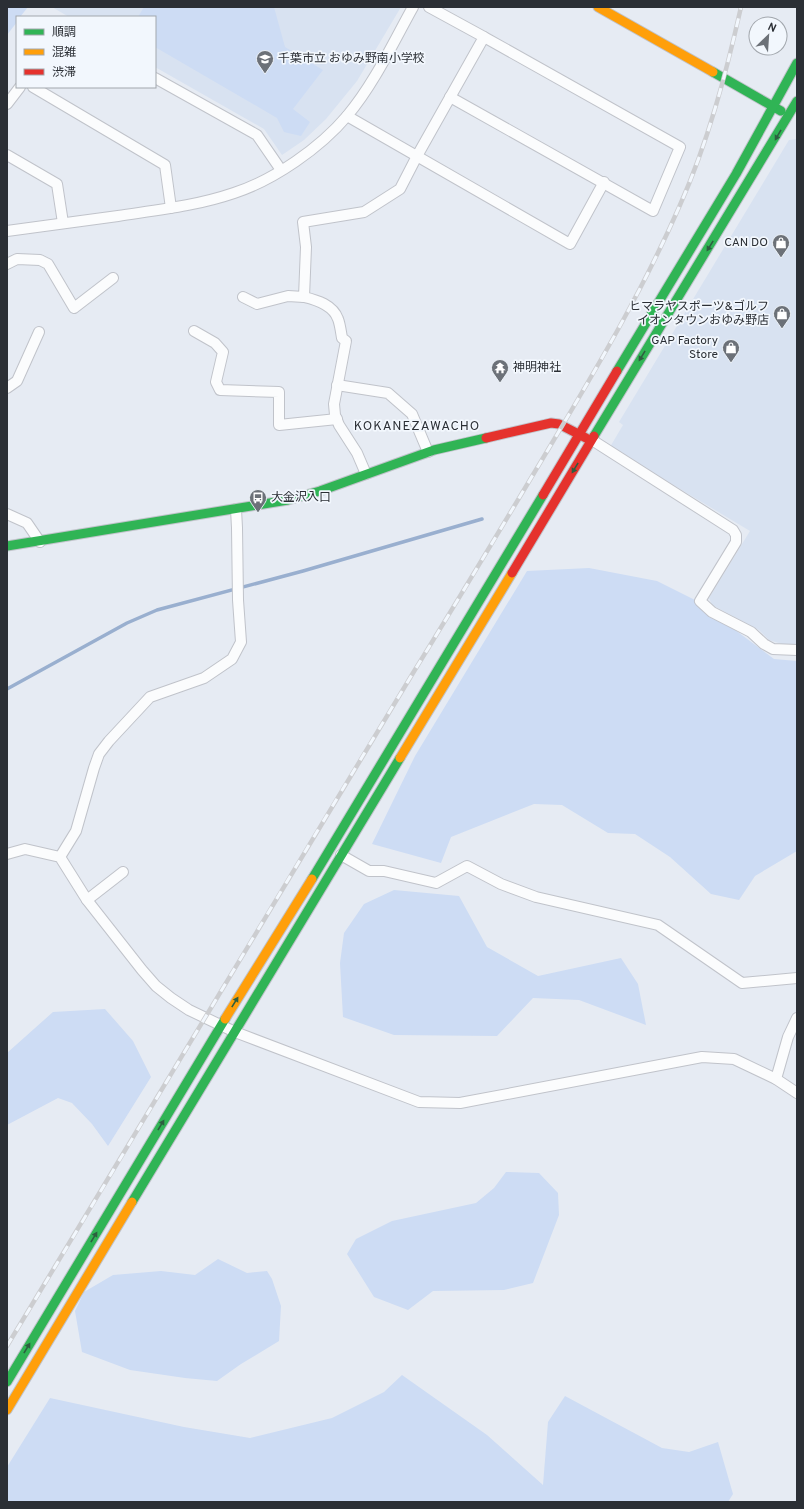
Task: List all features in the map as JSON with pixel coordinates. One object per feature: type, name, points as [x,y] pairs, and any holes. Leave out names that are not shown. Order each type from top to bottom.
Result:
[{"type":"street","points":[[7,231],[171,208],[214,199],[235,193],[281,170],[306,155],[323,141],[347,116],[366,90],[413,7]]},
{"type":"street","points":[[429,7],[680,147],[653,211],[604,182],[450,97]]},
{"type":"street","points":[[598,7],[793,117]]},
{"type":"street","points":[[304,297],[306,247],[303,222],[364,212],[400,189],[484,37]]},
{"type":"street","points":[[7,1382],[736,174],[797,63]]},
{"type":"street","points":[[156,79],[258,136],[281,170]]},
{"type":"street","points":[[7,104],[19,88]]},
{"type":"street","points":[[35,88],[165,165],[171,208]]},
{"type":"street","points":[[7,1410],[592,440],[793,117],[797,101]]},
{"type":"street","points":[[347,116],[570,244],[604,182]]},
{"type":"street","points":[[7,154],[57,184],[63,223]]},
{"type":"street","points":[[7,264],[18,260],[40,260],[48,264],[74,308],[113,278]]},
{"type":"street","points":[[243,297],[257,304],[288,296],[304,297],[318,300],[332,309],[338,318],[342,338],[346,341],[334,404],[337,420],[357,452],[366,474]]},
{"type":"street","points":[[194,331],[215,342],[223,352],[216,382],[220,390],[278,392],[279,425],[337,420]]},
{"type":"street","points":[[7,388],[17,381],[39,332]]},
{"type":"street","points":[[337,385],[388,393],[412,414],[428,452]]},
{"type":"street","points":[[7,546],[40,542],[288,500],[320,491],[428,452],[484,437],[551,423],[559,424],[592,440],[734,530],[736,542],[700,601],[712,612],[751,632],[764,644],[774,649],[797,650]]},
{"type":"street","points":[[60,857],[76,831],[99,754],[109,741],[150,697],[204,678],[232,659],[241,642],[238,600],[236,509]]},
{"type":"street","points":[[7,514],[27,523],[40,542]]},
{"type":"street","points":[[7,854],[25,850],[60,857],[87,900],[142,970],[156,986],[183,1006],[235,1032],[419,1102],[460,1103],[702,1057],[734,1059],[776,1079],[797,1093]]},
{"type":"street","points":[[341,855],[369,871],[384,871],[436,884],[467,866],[502,884],[536,897],[658,925],[742,983],[797,978]]},
{"type":"street","points":[[87,900],[123,872]]},
{"type":"street","points":[[776,1079],[788,1037],[797,1018]]},
{"type":"shaded area","points":[[7,7],[28,7],[21,16],[16,16],[16,23],[7,35]]},
{"type":"shaded area","name":"千葉市立 おゆみ野南小学校","points":[[52,7],[401,7],[357,81],[326,119],[304,140],[282,155],[264,129],[156,68],[156,16],[67,16]]},
{"type":"shaded area","points":[[144,7],[274,7],[285,47],[323,70],[293,109],[310,122],[301,136],[284,132],[277,118],[156,48],[156,16],[139,16]]},
{"type":"shaded area","points":[[797,139],[797,644],[782,644],[769,640],[759,630],[712,605],[709,598],[750,531],[610,447],[623,425],[619,422],[789,140]]},
{"type":"shaded area","points":[[589,568],[657,581],[695,600],[774,659],[797,661],[797,851],[755,876],[739,900],[711,894],[670,857],[635,834],[608,833],[562,805],[534,804],[451,837],[441,863],[372,844],[415,756],[527,571]]},
{"type":"shaded area","points":[[394,890],[459,896],[487,947],[538,976],[621,958],[638,984],[646,1025],[579,1000],[533,998],[497,1036],[394,1035],[343,1017],[340,963],[344,933],[364,904]]},
{"type":"shaded area","points":[[105,1009],[133,1041],[151,1077],[108,1146],[92,1124],[72,1103],[58,1098],[7,1125],[7,1053],[53,1012]]},
{"type":"shaded area","points":[[506,1172],[539,1173],[558,1193],[559,1215],[533,1283],[504,1290],[433,1291],[408,1310],[374,1297],[347,1254],[356,1239],[392,1221],[476,1203],[494,1188]]},
{"type":"shaded area","points":[[218,1259],[247,1273],[267,1271],[272,1279],[281,1306],[279,1341],[241,1364],[217,1381],[130,1370],[82,1352],[75,1311],[84,1292],[113,1275],[161,1271],[195,1275]]},
{"type":"shaded area","points":[[402,1375],[487,1435],[543,1485],[548,1422],[565,1396],[662,1448],[689,1452],[718,1442],[733,1494],[728,1502],[7,1502],[7,1467],[50,1398],[184,1427],[250,1438],[332,1418],[384,1392]]},
{"type":"waterway","points":[[7,689],[127,623],[157,610],[303,571],[482,519]]},
{"type":"railway","points":[[7,1346],[500,530],[620,326],[666,236],[690,181],[708,132],[741,7]]},
{"type":"traffic: fast","points":[[617,371],[736,174],[797,63]]},
{"type":"traffic: fast","points":[[713,72],[781,111]]},
{"type":"traffic: fast","points":[[594,436],[797,101]]},
{"type":"traffic: fast","points":[[7,546],[288,500],[320,491],[434,450],[486,438]]},
{"type":"traffic: fast","points":[[312,879],[543,495]]},
{"type":"traffic: fast","points":[[132,1202],[400,758]]},
{"type":"traffic: fast","points":[[7,1382],[225,1019]]},
{"type":"traffic: slow","points":[[598,7],[713,72]]},
{"type":"traffic: slow","points":[[400,758],[512,573]]},
{"type":"traffic: slow","points":[[225,1019],[312,879]]},
{"type":"traffic: slow","points":[[7,1410],[132,1202]]},
{"type":"traffic: jam","points":[[543,495],[617,371]]},
{"type":"traffic: jam","points":[[486,438],[551,423],[559,424],[586,438]]},
{"type":"traffic: jam","points":[[512,573],[594,436]]},
{"type":"place","name":"千葉市立 おゆみ野南小学校","points":[[265,74]]},
{"type":"place","name":"CAN DO","points":[[781,258]]},
{"type":"place","name":"ヒマラヤスポーツ&ゴルフ イオンタウンおゆみ野店","points":[[782,329]]},
{"type":"place","name":"GAP Factory Store","points":[[731,363]]},
{"type":"place","name":"神明神社","points":[[500,383]]},
{"type":"place","name":"大金沢入口","points":[[258,513]]},
{"type":"district","name":"KOKANEZAWACHO","points":[[417,427]]}]
